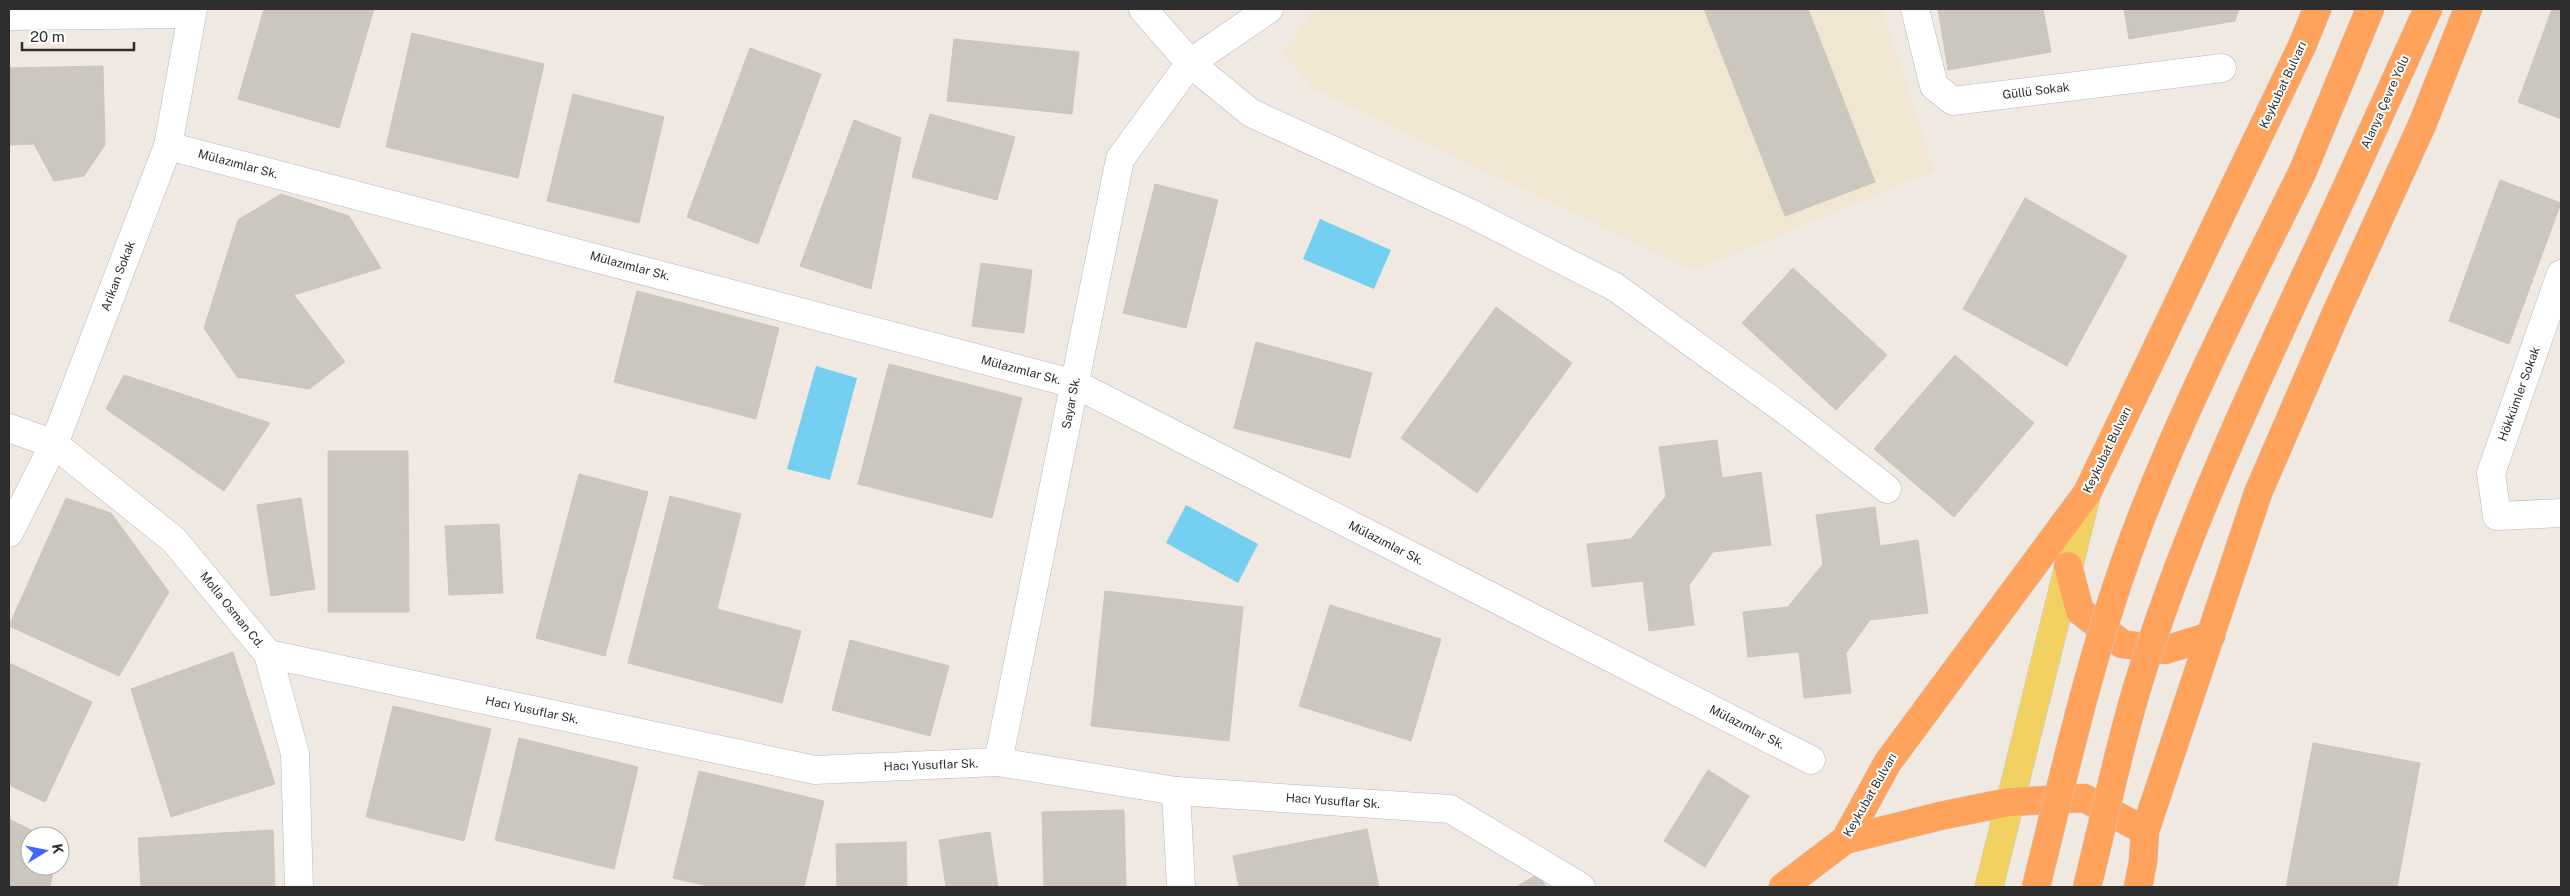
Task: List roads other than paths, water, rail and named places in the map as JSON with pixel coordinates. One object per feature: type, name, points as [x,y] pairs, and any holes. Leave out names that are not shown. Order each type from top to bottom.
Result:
[{"type":"highway","name":"Keykubat Bulvarı","points":[[1784,887],[1845,840],[1888,762],[2087,493],[2302,46],[2317,9]]},
{"type":"highway","points":[[2036,887],[2093,657],[2137,529],[2187,406],[2302,173],[2370,9]]},
{"type":"highway","name":"Alanya Çevre Yolu","points":[[2088,887],[2140,676],[2185,548],[2234,428],[2428,9]]},
{"type":"highway","points":[[2138,887],[2143,862],[2145,831],[2258,493],[2336,312],[2422,125],[2468,9]]},
{"type":"highway","points":[[2068,566],[2080,611],[2122,644],[2165,650],[2211,636]]},
{"type":"highway","points":[[1845,840],[1940,816],[2009,802],[2084,798],[2145,831]]},
{"type":"main road","points":[[1989,887],[2087,493]]},
{"type":"street","points":[[1143,9],[1190,63],[1251,112],[1472,214],[1615,287],[1793,416],[1887,489]]},
{"type":"street","name":"Sayar Sk.","points":[[998,762],[1120,158],[1190,63],[1269,9]]},
{"type":"street","name":"Güllü Sokak","points":[[1914,9],[1934,86],[1953,101],[2222,68]]},
{"type":"street","points":[[9,16],[192,11]]},
{"type":"street","name":"Arikan Sokak","points":[[9,533],[54,444],[168,146],[192,11]]},
{"type":"street","name":"Mülazımlar Sk.","points":[[168,146],[1075,384],[1811,760]]},
{"type":"street","name":"Hökkümler Sokak","points":[[2561,274],[2491,473],[2497,516],[2561,513]]},
{"type":"street","name":"Molla Osman Cd.","points":[[9,428],[54,444],[174,540],[268,654],[295,754],[300,887]]},
{"type":"street","name":"Hacı Yusuflar Sk.","points":[[268,654],[815,770],[998,762],[1176,791],[1450,809],[1582,887]]},
{"type":"street","points":[[1176,791],[1181,887]]},
{"type":"water","points":[[1320,219],[1391,250],[1374,289],[1303,259]]},
{"type":"water","points":[[816,366],[857,378],[830,480],[787,469]]},
{"type":"water","points":[[1186,505],[1258,544],[1238,583],[1166,543]]}]
